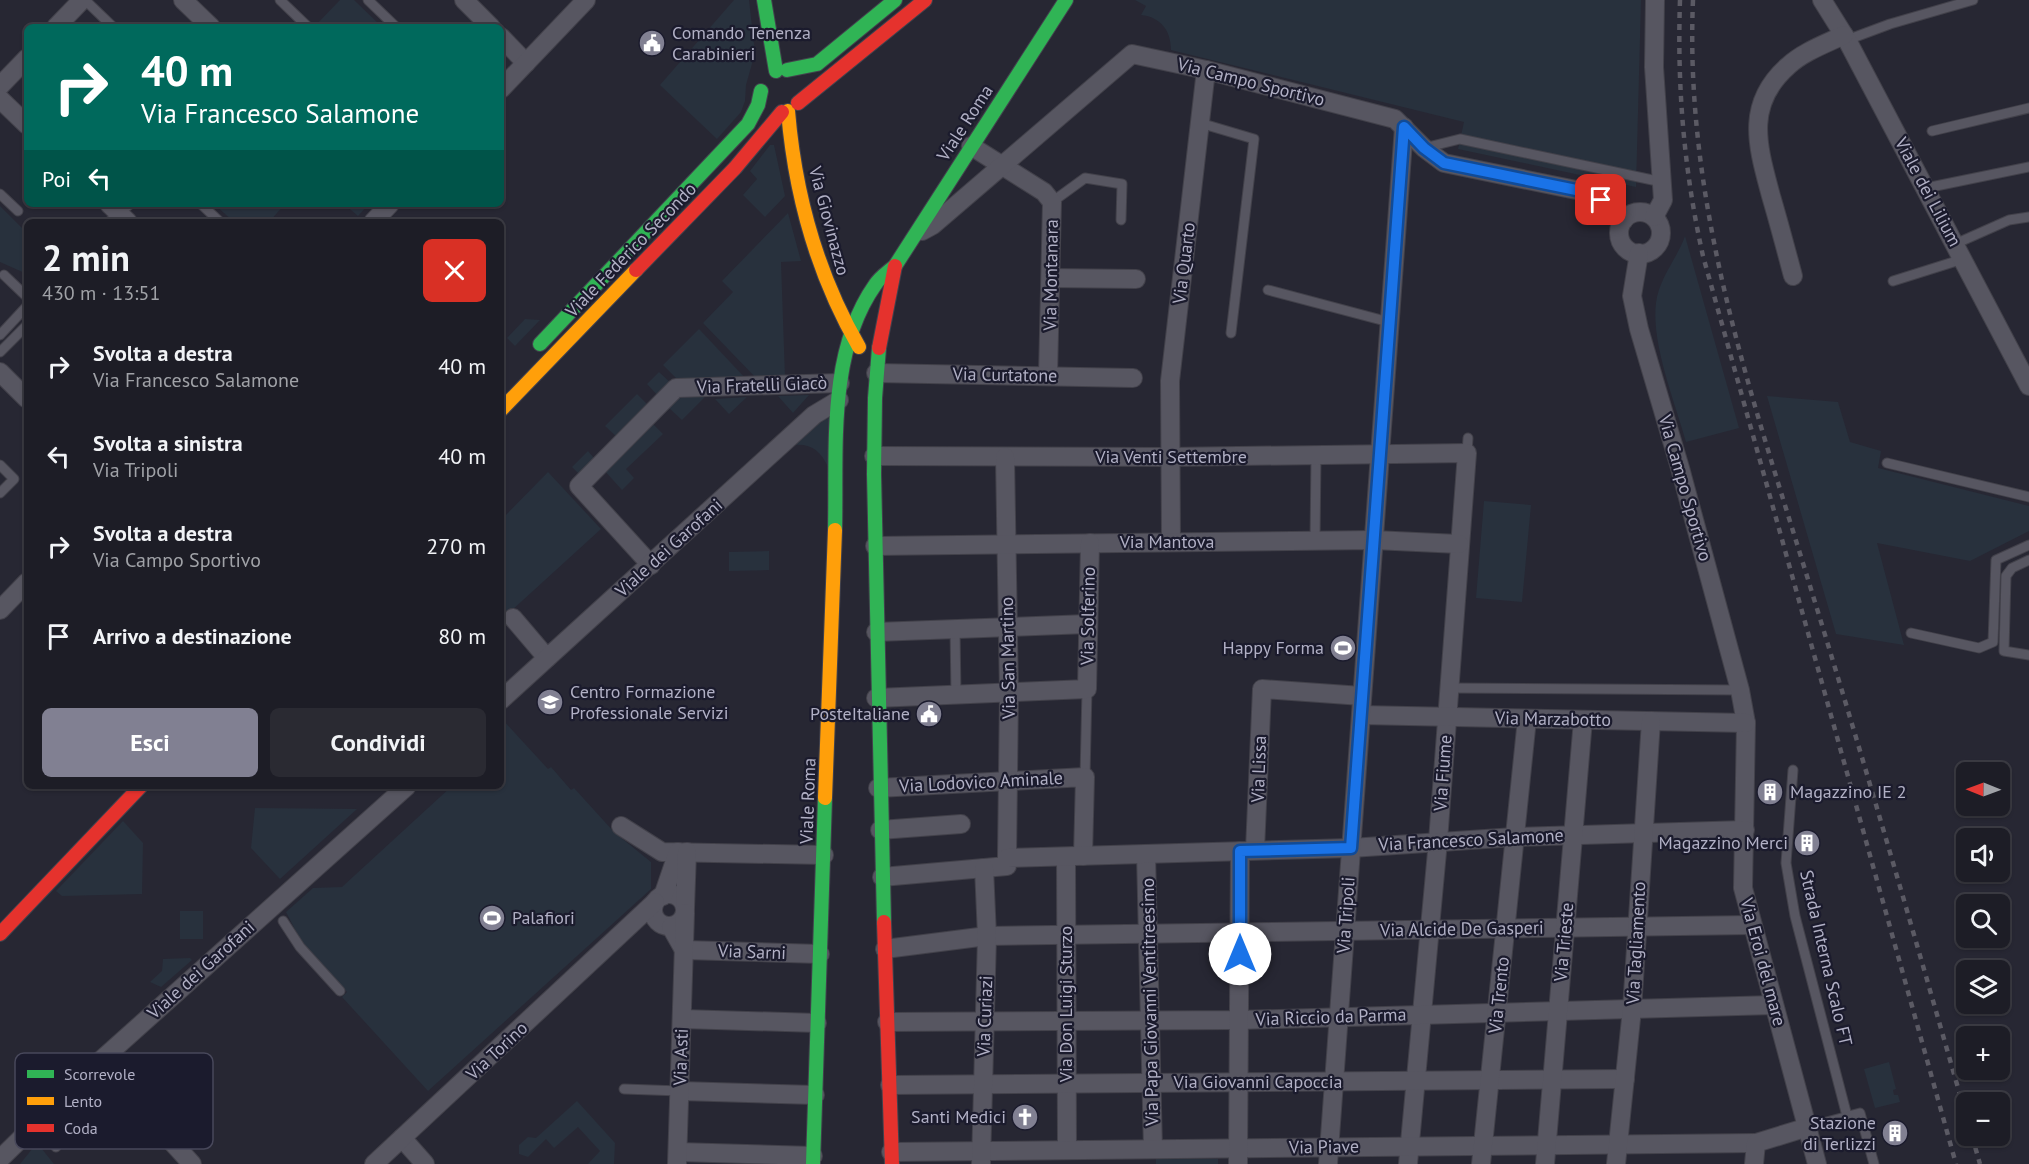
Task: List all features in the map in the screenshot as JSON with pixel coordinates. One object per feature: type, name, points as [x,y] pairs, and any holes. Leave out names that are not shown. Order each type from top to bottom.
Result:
[{"type":"street","points":[[59,24],[83,0]]},
{"type":"street","points":[[183,0],[208,24]]},
{"type":"street","points":[[464,0],[488,24]]},
{"type":"street","points":[[504,86],[586,0]]},
{"type":"street","points":[[764,0],[782,70]]},
{"type":"street","points":[[782,70],[797,76],[802,86],[789,109],[770,108],[761,91],[765,78],[782,70],[811,67],[831,55],[895,0]]},
{"type":"street","name":"Viale Federico Secondo","points":[[504,407],[789,109],[925,0]]},
{"type":"street","name":"Viale Roma","points":[[813,1160],[838,440],[848,393],[852,336],[876,285],[895,266],[1066,0]]},
{"type":"street","points":[[1654,217],[1663,200],[1654,67],[1655,0]]},
{"type":"street","name":"Viale dei Lilium","points":[[1822,0],[1926,188],[2029,386]]},
{"type":"street","points":[[1793,276],[1757,146],[1757,120],[1763,98],[1774,80],[1789,64],[1845,38]]},
{"type":"street","points":[[504,40],[526,63]]},
{"type":"street","name":"Via Campo Sportivo","points":[[914,235],[933,225],[1132,54],[1206,70],[1395,119],[1424,148],[1444,163],[1586,192],[1601,200],[1624,220]]},
{"type":"street","points":[[0,86],[24,61]]},
{"type":"street","name":"Via Quarto","points":[[1171,542],[1170,381],[1206,70]]},
{"type":"street","name":"Viale Federico Secondo","points":[[532,353],[748,124],[758,105],[761,91]]},
{"type":"street","points":[[0,99],[24,122]]},
{"type":"street","name":"Via Giovinazzo","points":[[789,109],[800,189],[820,270],[852,336]]},
{"type":"street","name":"Via Tripoli","points":[[1328,1156],[1404,127]]},
{"type":"street","name":"Via Montanara","points":[[971,146],[1044,192],[1052,202],[1048,376]]},
{"type":"street","points":[[376,219],[387,207]]},
{"type":"street","points":[[1635,212],[1649,213],[1654,217],[1660,228],[1659,241],[1651,251],[1639,253],[1623,244],[1619,232],[1624,220],[1635,212]]},
{"type":"street","name":"Via Campo Sportivo","points":[[1639,253],[1632,296],[1639,329],[1740,690],[1746,723]]},
{"type":"street","name":"Viale Roma","points":[[892,1158],[878,788],[876,546],[861,454],[875,401],[882,320],[891,297],[895,266]]},
{"type":"street","points":[[1051,278],[1136,279]]},
{"type":"street","points":[[852,336],[876,373]]},
{"type":"street","points":[[0,372],[24,396]]},
{"type":"street","name":"Via Curtatone","points":[[876,373],[1133,378]]},
{"type":"street","name":"Via Fratelli Giacò","points":[[651,565],[579,486],[676,388],[848,393]]},
{"type":"street","points":[[848,393],[875,401]]},
{"type":"street","name":"Viale dei Garofani","points":[[504,697],[814,415],[848,393]]},
{"type":"street","points":[[838,440],[861,454]]},
{"type":"street","name":"Via Venti Settembre","points":[[861,454],[1005,457],[1316,456],[1380,454],[1467,445]]},
{"type":"street","name":"Via Fiume","points":[[1409,1155],[1431,929],[1467,445]]},
{"type":"street","name":"Via San Martino","points":[[1005,457],[1009,693],[1007,858]]},
{"type":"street","name":"Via Mantova","points":[[876,546],[1374,540],[1459,544]]},
{"type":"street","name":"Via Solferino","points":[[1087,689],[1090,543]]},
{"type":"street","points":[[0,610],[24,585]]},
{"type":"street","points":[[513,618],[547,658]]},
{"type":"street","points":[[876,632],[1088,624]]},
{"type":"street","points":[[876,698],[1087,689]]},
{"type":"street","name":"Via Lissa","points":[[1238,1156],[1240,932],[1262,689],[1362,696]]},
{"type":"street","name":"Via Marzabotto","points":[[1361,715],[1746,723]]},
{"type":"street","name":"Via Trento","points":[[1482,1155],[1527,719]]},
{"type":"street","name":"Via Trieste","points":[[1545,1164],[1583,720]]},
{"type":"street","name":"Via Tagliamento","points":[[1616,1164],[1632,1009],[1651,721]]},
{"type":"street","name":"Via Eroi del mare","points":[[1746,723],[1743,888],[1751,925],[1809,1127],[1817,1164]]},
{"type":"street","name":"Via Lodovico Aminale","points":[[878,788],[1084,777]]},
{"type":"street","name":"Via Don Luigi Sturzo","points":[[1066,1150],[1066,935],[1084,777]]},
{"type":"street","points":[[0,934],[138,789]]},
{"type":"street","name":"Viale dei Garofani","points":[[109,1053],[404,789]]},
{"type":"street","points":[[0,916],[113,795]]},
{"type":"street","points":[[880,830],[961,824]]},
{"type":"street","points":[[621,826],[654,849],[683,852],[824,855]]},
{"type":"street","name":"Via Francesco Salamone","points":[[882,878],[1007,866],[1007,858],[1351,848],[1574,834],[1745,830]]},
{"type":"street","points":[[683,852],[659,899],[654,917],[668,927],[684,950]]},
{"type":"street","name":"Via Asti","points":[[677,1158],[685,911],[683,852]]},
{"type":"street","name":"Via Papa Giovanni Ventitreesimo","points":[[1146,854],[1153,1149]]},
{"type":"street","name":"Via Curiazi","points":[[981,1158],[987,936],[984,868]]},
{"type":"street","points":[[659,899],[677,896],[685,911],[680,923],[668,927]]},
{"type":"street","name":"Via Torino","points":[[374,1164],[620,938],[659,899]]},
{"type":"street","name":"Via Alcide De Gasperi","points":[[885,949],[987,936],[1751,925]]},
{"type":"street","name":"Via Torino","points":[[620,938],[668,927]]},
{"type":"street","name":"Via Sarni","points":[[684,950],[820,954]]},
{"type":"street","name":"Via Riccio da Parma","points":[[887,1022],[1239,1020],[1423,1013],[1774,1005]]},
{"type":"street","points":[[682,1019],[818,1023]]},
{"type":"street","name":"Via Giovanni Capoccia","points":[[890,1085],[1625,1079]]},
{"type":"street","points":[[680,1090],[815,1095]]},
{"type":"street","name":"Via Piave","points":[[892,1158],[1027,1157],[1066,1150],[1153,1149],[1238,1156],[1482,1155],[1547,1145],[1756,1143],[1809,1127]]},
{"type":"street","points":[[402,1138],[425,1164]]},
{"type":"street","points":[[1754,1164],[1756,1143]]},
{"type":"street","name":"Viale dei Garofani","points":[[0,1159],[15,1144]]},
{"type":"street","points":[[178,1149],[192,1164]]},
{"type":"street","points":[[677,1158],[813,1160]]},
{"type":"lane","points":[[83,0],[110,24]]},
{"type":"lane","points":[[280,0],[301,24]]},
{"type":"lane","points":[[368,0],[393,24]]},
{"type":"lane","points":[[1845,38],[1973,0]]},
{"type":"lane","points":[[1932,130],[2029,108]]},
{"type":"lane","points":[[1200,123],[1254,138],[1231,333]]},
{"type":"lane","points":[[1424,148],[1460,139],[1662,182]]},
{"type":"lane","points":[[1926,188],[2029,167]]},
{"type":"lane","points":[[1052,202],[1085,178],[1122,184],[1121,220]]},
{"type":"lane","points":[[0,194],[18,211]]},
{"type":"lane","points":[[204,207],[217,219]]},
{"type":"lane","points":[[1893,281],[1959,251],[2009,220],[2029,218]]},
{"type":"lane","points":[[4,275],[24,294]]},
{"type":"lane","points":[[1268,290],[1389,322]]},
{"type":"lane","points":[[0,335],[24,309]]},
{"type":"lane","points":[[0,352],[24,329]]},
{"type":"lane","points":[[1315,541],[1316,456]]},
{"type":"lane","points":[[1887,463],[2029,498]]},
{"type":"lane","points":[[0,465],[14,479],[0,493]]},
{"type":"lane","points":[[1911,633],[1979,648],[1993,642],[1996,560],[2029,545]]},
{"type":"lane","points":[[2029,560],[2012,568],[2006,576],[2004,651],[2029,655]]},
{"type":"lane","points":[[955,629],[956,695]]},
{"type":"lane","points":[[1448,688],[1740,690]]},
{"type":"lane","points":[[1084,777],[1087,689]]},
{"type":"lane","name":"Strada Interna Scalo FT","points":[[1793,770],[1786,862],[1795,916],[1838,1061],[1847,1116]]},
{"type":"lane","points":[[283,921],[300,947],[340,991]]},
{"type":"lane","points":[[624,1089],[680,1090]]},
{"type":"lane","points":[[1809,1127],[1860,1113],[1874,1164]]},
{"type":"shaded area","points":[[340,0],[354,0],[379,24],[317,24]]},
{"type":"shaded area","points":[[734,0],[749,0],[755,53],[741,112],[717,139],[660,85]]},
{"type":"shaded area","points":[[1135,0],[1641,0],[1636,187],[1458,149],[1464,122],[1171,50],[1171,43],[1164,26],[1148,16],[1141,15],[1146,6]]},
{"type":"shaded area","points":[[770,145],[774,145],[785,196],[765,217],[743,195],[757,179],[750,171]]},
{"type":"shaded area","points":[[0,206],[24,230],[24,273],[0,262]]},
{"type":"shaded area","points":[[217,207],[282,207],[272,219],[231,219]]},
{"type":"shaded area","points":[[348,207],[366,207],[358,216]]},
{"type":"shaded area","points":[[788,213],[801,261],[781,262],[785,377],[756,378],[703,323],[733,292],[722,281]]},
{"type":"shaded area","points":[[1685,236],[1739,428],[1686,442],[1660,354],[1655,319],[1661,285]]},
{"type":"shaded area","points":[[525,319],[540,320],[515,346],[507,338]]},
{"type":"shaded area","points":[[699,329],[747,380],[679,381],[663,365]]},
{"type":"shaded area","points":[[659,372],[672,384],[659,397],[647,384]]},
{"type":"shaded area","points":[[637,394],[649,406],[618,438],[605,426]]},
{"type":"shaded area","points":[[809,395],[793,413],[778,396]]},
{"type":"shaded area","points":[[706,396],[682,420],[669,408],[680,397]]},
{"type":"shaded area","points":[[1767,396],[1838,402],[1850,442],[1881,451],[1878,468],[2029,506],[2029,531],[1970,561],[1877,543],[1904,645],[1836,634]]},
{"type":"shaded area","points":[[747,397],[729,414],[715,399]]},
{"type":"shaded area","points":[[830,418],[828,467],[815,449],[805,445],[793,445],[819,420]]},
{"type":"shaded area","points":[[652,423],[663,434],[626,469],[634,478],[622,490],[604,470]]},
{"type":"shaded area","points":[[588,451],[594,458],[579,474],[572,467]]},
{"type":"shaded area","points":[[548,472],[601,529],[504,617],[504,517]]},
{"type":"shaded area","points":[[1484,501],[1531,505],[1522,602],[1476,598]]},
{"type":"shaded area","points":[[769,551],[769,570],[729,571],[729,552]]},
{"type":"shaded area","points":[[504,721],[548,769],[551,767],[571,790],[574,788],[614,832],[651,862],[651,889],[428,1091],[342,997],[347,992],[302,943],[286,912],[313,888],[342,887],[449,789],[504,789]]},
{"type":"shaded area","points":[[255,808],[357,809],[280,879],[251,848]]},
{"type":"shaded area","points":[[123,821],[143,843],[142,894],[62,896],[56,891]]},
{"type":"shaded area","points":[[180,911],[203,911],[203,939],[180,939]]},
{"type":"shaded area","points":[[190,958],[192,960],[161,987],[150,982],[162,971],[163,959]]},
{"type":"shaded area","points":[[1889,1062],[1896,1089],[1893,1090],[1894,1095],[1898,1095],[1900,1102],[1875,1108],[1864,1069]]},
{"type":"shaded area","points":[[577,1101],[615,1143],[614,1164],[588,1164],[600,1151],[578,1127],[554,1148],[546,1139],[528,1157],[519,1154],[519,1145],[528,1137],[536,1138]]},
{"type":"shaded area","points":[[32,1149],[42,1149],[54,1164],[20,1164]]},
{"type":"shaded area","points":[[1156,1158],[1218,1159],[1218,1164],[1156,1164]]},
{"type":"railway","points":[[1680,0],[1683,129],[1696,224],[1703,256],[1956,1164]]},
{"type":"railway","points":[[1693,0],[1693,78],[1700,154],[1712,229],[1728,304],[1747,378],[1834,664],[1959,1092]]},
{"type":"railway","points":[[1975,1146],[1980,1164]]},
{"type":"traffic: fast","points":[[764,0],[776,71]]},
{"type":"traffic: fast","points":[[787,70],[817,64],[895,0]]},
{"type":"traffic: fast","points":[[835,530],[838,403],[849,341],[860,312],[877,282],[895,266],[1066,0]]},
{"type":"traffic: fast","points":[[540,344],[748,124],[758,105],[761,91]]},
{"type":"traffic: fast","points":[[879,348],[875,398],[874,474],[884,922]]},
{"type":"traffic: fast","points":[[813,1164],[825,798]]},
{"type":"traffic: slow","points":[[788,111],[796,173],[810,233],[831,291],[859,347]]},
{"type":"traffic: slow","points":[[504,407],[636,270]]},
{"type":"traffic: slow","points":[[825,798],[835,530]]},
{"type":"traffic: jam","points":[[798,103],[925,0]]},
{"type":"traffic: jam","points":[[636,270],[735,168],[782,112]]},
{"type":"traffic: jam","points":[[879,348],[895,266]]},
{"type":"traffic: jam","points":[[0,934],[138,789]]},
{"type":"traffic: jam","points":[[884,922],[892,1164]]},
{"type":"place","name":"Comando Tenenza Carabinieri","points":[[652,43]]},
{"type":"place","name":"Happy Forma","points":[[1343,648]]},
{"type":"place","name":"Centro Formazione Professionale Servizi","points":[[550,702]]},
{"type":"place","name":"PosteItaliane","points":[[929,714]]},
{"type":"place","name":"Magazzino IE 2","points":[[1770,792]]},
{"type":"place","name":"Magazzino Merci","points":[[1807,843]]},
{"type":"place","name":"Palafiori","points":[[492,918]]},
{"type":"place","name":"Santi Medici","points":[[1025,1117]]},
{"type":"place","name":"Stazione di Terlizzi","points":[[1895,1133]]},
{"type":"route","points":[[1240,954],[1240,851],[1351,848],[1404,127],[1424,148],[1444,163],[1586,192],[1601,200]]}]
